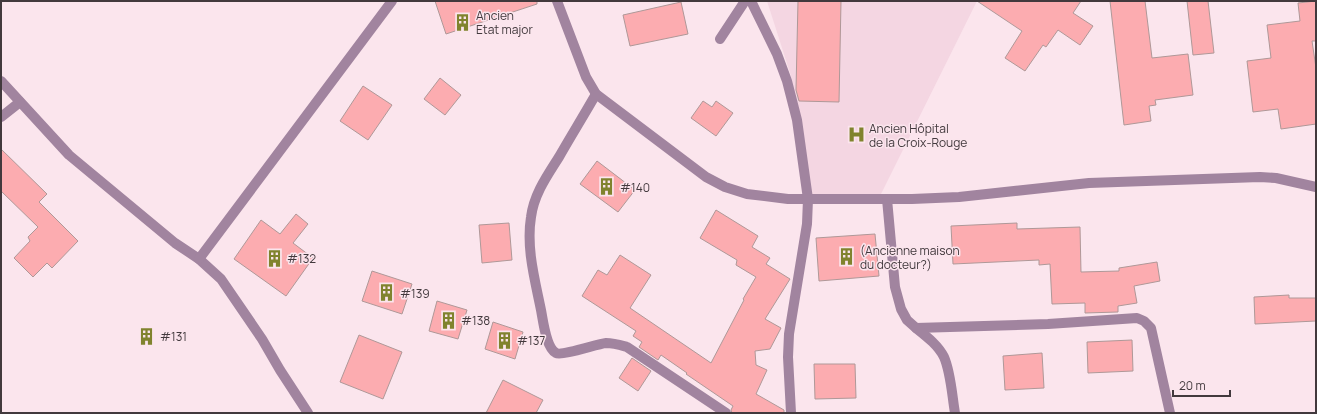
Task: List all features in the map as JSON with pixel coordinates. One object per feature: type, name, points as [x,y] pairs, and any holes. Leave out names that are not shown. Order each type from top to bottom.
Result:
[{"type":"street","points":[[199,259],[392,1]]},
{"type":"street","points":[[557,1],[586,77],[596,94],[706,177],[725,187],[747,194],[808,200],[959,197],[1089,183],[1260,177],[1276,178],[1316,187]]},
{"type":"street","points":[[720,39],[745,1]]},
{"type":"street","points":[[751,1],[777,54],[787,81],[797,120],[808,200],[807,224],[790,334],[788,357],[791,413]]},
{"type":"street","points":[[1,81],[69,155],[175,243],[199,259],[221,279],[262,339],[308,413]]},
{"type":"street","points":[[596,94],[537,192],[531,216],[530,239],[534,273],[546,335],[551,347],[556,352],[562,354],[569,351],[606,343],[627,347],[726,413]]},
{"type":"street","points":[[1,117],[20,102]]},
{"type":"street","points":[[886,199],[895,287],[901,309],[907,320],[934,344],[944,357],[955,413]]},
{"type":"street","points":[[916,328],[1048,324],[1137,318],[1144,321],[1151,328],[1170,413]]},
{"type":"shaded area","name":"Ancien Hôpital de la Croix-Rouge","points":[[767,1],[977,1],[881,194],[812,195],[791,76]]},
{"type":"building","name":"Ancien Etat major","points":[[435,1],[537,1],[537,4],[446,34]]},
{"type":"building","points":[[798,1],[841,1],[839,102],[799,101],[796,90]]},
{"type":"building","points":[[977,1],[1081,1],[1073,13],[1093,26],[1080,45],[1058,30],[1046,47],[1043,45],[1025,71],[1005,58],[1022,31]]},
{"type":"building","points":[[1110,1],[1145,1],[1152,58],[1188,54],[1193,95],[1155,100],[1156,105],[1149,106],[1151,121],[1124,125]]},
{"type":"building","points":[[1187,1],[1208,1],[1214,53],[1193,55]]},
{"type":"building","points":[[1316,1],[1316,41],[1312,41],[1316,68],[1316,124],[1281,129],[1278,109],[1253,112],[1247,61],[1271,58],[1267,25],[1300,21],[1298,3]]},
{"type":"building","points":[[681,2],[688,34],[630,46],[623,15]]},
{"type":"building","points":[[440,78],[461,95],[445,115],[424,99]]},
{"type":"building","points":[[363,86],[392,105],[368,140],[340,121]]},
{"type":"building","points":[[703,101],[712,107],[716,101],[733,113],[716,136],[691,118]]},
{"type":"building","points":[[1,149],[47,194],[39,202],[78,241],[52,268],[47,263],[33,277],[14,258],[30,241],[28,237],[38,227],[1,191]]},
{"type":"building","name":"#140","points":[[597,161],[635,190],[618,212],[580,184]]},
{"type":"building","points":[[716,210],[758,236],[752,247],[770,258],[766,264],[790,279],[765,319],[781,328],[770,349],[755,351],[756,365],[767,370],[756,394],[784,410],[784,413],[732,413],[731,410],[733,406],[661,355],[658,360],[639,347],[642,342],[633,336],[636,331],[582,296],[598,270],[607,275],[620,255],[651,275],[630,308],[711,363],[744,300],[743,299],[756,277],[736,265],[737,260],[700,238]]},
{"type":"building","name":"#132","points":[[296,214],[308,224],[293,243],[313,258],[286,296],[234,259],[261,220],[280,234]]},
{"type":"building","points":[[509,223],[512,260],[482,263],[479,225]]},
{"type":"building","points":[[1017,223],[1017,229],[1080,227],[1081,272],[1119,271],[1119,268],[1157,262],[1160,281],[1134,286],[1137,303],[1118,306],[1118,312],[1085,313],[1085,303],[1052,304],[1050,264],[1039,265],[1039,260],[953,264],[951,226]]},
{"type":"building","name":"(Ancienne maison du docteur?)","points":[[875,234],[879,276],[819,281],[816,238]]},
{"type":"building","name":"#139","points":[[372,271],[412,284],[402,314],[362,301]]},
{"type":"building","points":[[1289,295],[1289,298],[1316,298],[1316,321],[1255,324],[1254,297]]},
{"type":"building","name":"#138","points":[[437,301],[467,310],[458,339],[429,331]]},
{"type":"building","name":"#137","points":[[493,322],[523,332],[515,359],[485,349]]},
{"type":"building","points":[[359,335],[402,352],[383,399],[340,382]]},
{"type":"building","points":[[1132,340],[1133,371],[1088,373],[1087,342]]},
{"type":"building","points":[[1042,353],[1044,388],[1005,390],[1003,356]]},
{"type":"building","points":[[632,358],[651,371],[638,391],[619,378]]},
{"type":"building","points":[[814,364],[855,364],[856,398],[815,399]]},
{"type":"building","points":[[503,380],[543,400],[536,413],[486,413]]},
{"type":"place","name":"Ancien Etat major","points":[[463,22]]},
{"type":"place","name":"Ancien Hôpital de la Croix-Rouge","points":[[856,135]]},
{"type":"place","name":"#140","points":[[607,187]]},
{"type":"place","name":"(Ancienne maison du docteur?)","points":[[847,257]]},
{"type":"place","name":"#132","points":[[274,258]]},
{"type":"place","name":"#139","points":[[387,293]]},
{"type":"place","name":"#138","points":[[448,320]]},
{"type":"place","name":"#131","points":[[147,336]]},
{"type":"place","name":"#137","points":[[504,340]]}]
